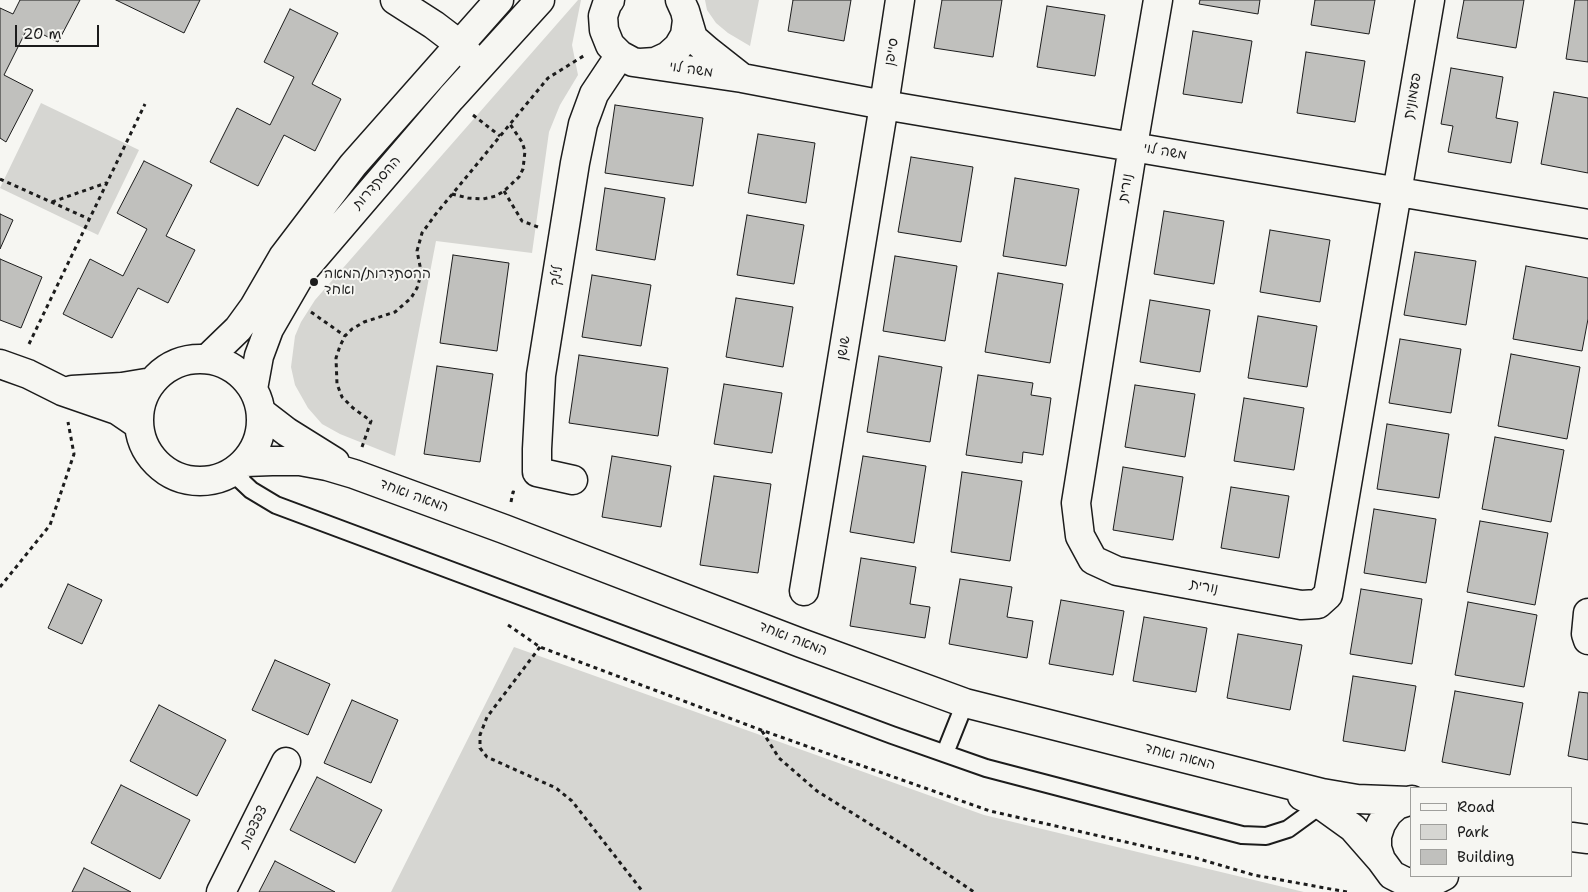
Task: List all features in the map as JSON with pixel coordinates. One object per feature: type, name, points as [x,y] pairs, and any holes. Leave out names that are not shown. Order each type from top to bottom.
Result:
[{"type":"street","points":[[395,0],[434,25],[458,44],[479,66]]},
{"type":"street","name":"ההסתדרות","points":[[206,359],[221,347],[244,322],[283,258],[352,165],[499,0]]},
{"type":"street","name":"ההסתדרות","points":[[257,401],[259,356],[269,329],[302,272],[479,66],[540,0]]},
{"type":"street","points":[[610,0],[606,4],[604,30],[623,53],[655,62],[668,56],[678,47],[685,35],[687,20],[683,5]]},
{"type":"street","name":"סייפן","points":[[884,105],[900,0]]},
{"type":"street","points":[[1133,146],[1158,0]]},
{"type":"street","name":"פעמונית","points":[[1397,192],[1430,0]]},
{"type":"street","name":"משה לוי","points":[[683,5],[693,38],[742,78]]},
{"type":"street","name":"משה לוי","points":[[623,53],[884,105],[1588,224]]},
{"type":"street","name":"לילך","points":[[537,472],[541,374],[583,124],[594,94],[623,53]]},
{"type":"street","name":"שושן","points":[[804,591],[884,105]]},
{"type":"street","name":"נורית","points":[[1133,146],[1076,503],[1080,536],[1093,560],[1117,571],[1301,605],[1318,604],[1328,595],[1397,192]]},
{"type":"street","points":[[206,359],[225,364],[241,374],[257,401],[261,430],[255,448],[238,467],[217,479],[202,481],[186,479],[168,472],[154,459],[144,443],[139,425],[144,395],[152,382],[168,368],[186,360],[206,359]]},
{"type":"street","points":[[8,367],[28,374],[62,391],[117,410],[139,425]]},
{"type":"street","points":[[62,391],[122,387],[152,382]]},
{"type":"street","name":"המאה ואחד","points":[[257,401],[287,432],[354,474]]},
{"type":"street","name":"המאה ואחד","points":[[238,467],[272,461],[300,461],[354,474],[965,703],[1322,792],[1356,799],[1410,800]]},
{"type":"street","points":[[537,472],[573,480]]},
{"type":"street","points":[[1588,613],[1586,634],[1588,640]]},
{"type":"street","name":"צפצפות","points":[[221,892],[286,762]]},
{"type":"street","name":"המאה ואחד","points":[[1242,773],[1280,786],[1321,805],[1353,828],[1391,876]]},
{"type":"street","points":[[1410,800],[1397,805],[1388,813],[1381,824],[1377,836],[1377,848],[1391,876],[1416,884],[1430,883],[1442,877]]},
{"type":"street","points":[[1573,836],[1588,839]]},
{"type":"street","points":[[1448,892],[1450,877]]},
{"type":"lane","points":[[238,467],[251,490],[276,505],[986,768],[1242,835],[1266,836],[1288,829],[1321,805]]},
{"type":"lane","points":[[945,753],[965,703]]},
{"type":"path","points":[[354,474],[371,421],[342,397],[337,384],[336,358],[345,336],[364,322],[395,312],[411,298],[420,278],[417,251],[422,233],[548,78],[623,53]]},
{"type":"path","points":[[8,367],[89,219],[145,104]]},
{"type":"path","points":[[452,194],[483,199],[496,196],[519,177],[523,169],[525,151],[522,142],[510,124]]},
{"type":"path","points":[[0,179],[89,219]]},
{"type":"path","points":[[51,202],[106,183]]},
{"type":"path","points":[[504,191],[522,221],[532,226],[564,233]]},
{"type":"path","points":[[287,295],[345,336]]},
{"type":"path","points":[[0,587],[50,526],[74,454],[62,391]]},
{"type":"path","points":[[504,529],[513,492],[533,497],[537,472]]},
{"type":"path","points":[[508,625],[540,647],[761,730],[990,811],[1196,858],[1254,875],[1347,892]]},
{"type":"path","points":[[540,647],[487,717],[480,735],[480,748],[486,757],[556,788],[572,801],[644,892]]},
{"type":"path","points":[[761,730],[778,758],[817,791],[910,849],[974,892]]},
{"type":"green space","points":[[578,0],[581,0],[572,45],[578,75],[560,105],[549,132],[532,253],[436,241],[395,456],[340,434],[322,424],[308,408],[295,385],[291,367],[295,336],[301,322],[315,300]]},
{"type":"green space","points":[[705,0],[759,0],[750,46],[728,33],[716,23],[707,10]]},
{"type":"green space","points":[[41,103],[139,150],[98,235],[0,188]]},
{"type":"green space","points":[[514,647],[984,815],[1304,892],[391,892]]},
{"type":"building","points":[[20,0],[80,0],[58,42],[28,27],[4,75],[33,90],[6,142],[0,138],[0,8],[13,14]]},
{"type":"building","points":[[116,0],[200,0],[184,33]]},
{"type":"building","points":[[793,0],[851,0],[844,41],[788,31]]},
{"type":"building","points":[[942,0],[1002,0],[993,57],[934,48]]},
{"type":"building","points":[[1200,0],[1260,0],[1258,14],[1199,4]]},
{"type":"building","points":[[1315,0],[1375,0],[1369,34],[1311,25]]},
{"type":"building","points":[[1464,0],[1524,0],[1516,48],[1457,38]]},
{"type":"building","points":[[1575,0],[1588,0],[1588,62],[1566,59]]},
{"type":"building","points":[[1047,6],[1105,15],[1095,76],[1037,67]]},
{"type":"building","points":[[290,9],[338,33],[312,84],[341,99],[315,151],[284,135],[258,186],[210,162],[237,108],[270,125],[294,77],[264,62]]},
{"type":"building","points":[[1193,31],[1252,41],[1242,103],[1183,94]]},
{"type":"building","points":[[1306,52],[1365,61],[1355,122],[1297,113]]},
{"type":"building","points":[[1451,68],[1503,77],[1496,118],[1518,122],[1511,163],[1448,152],[1453,126],[1441,124]]},
{"type":"building","points":[[1554,92],[1588,98],[1588,173],[1541,164]]},
{"type":"building","points":[[615,105],[703,118],[693,186],[605,173]]},
{"type":"building","points":[[758,134],[815,143],[806,203],[748,193]]},
{"type":"building","points":[[911,157],[973,167],[961,242],[898,232]]},
{"type":"building","points":[[144,161],[192,185],[166,236],[195,250],[168,303],[138,288],[112,338],[63,314],[90,259],[123,276],[147,229],[117,213]]},
{"type":"building","points":[[1015,178],[1079,189],[1066,266],[1003,256]]},
{"type":"building","points":[[605,188],[665,198],[655,260],[596,250]]},
{"type":"building","points":[[1164,211],[1224,221],[1214,284],[1154,274]]},
{"type":"building","points":[[0,214],[13,220],[0,249]]},
{"type":"building","points":[[747,215],[804,225],[794,284],[737,275]]},
{"type":"building","points":[[1270,230],[1330,240],[1320,302],[1260,292]]},
{"type":"building","points":[[1415,252],[1476,261],[1466,325],[1404,315]]},
{"type":"building","points":[[453,255],[509,263],[497,351],[440,343]]},
{"type":"building","points":[[895,256],[957,266],[945,341],[883,331]]},
{"type":"building","points":[[0,259],[42,277],[21,328],[0,320]]},
{"type":"building","points":[[1526,266],[1588,278],[1588,319],[1582,351],[1513,339]]},
{"type":"building","points":[[998,273],[1063,284],[1050,363],[985,352]]},
{"type":"building","points":[[592,275],[651,285],[641,346],[582,337]]},
{"type":"building","points":[[736,298],[793,307],[783,367],[726,357]]},
{"type":"building","points":[[1150,300],[1210,310],[1200,372],[1140,362]]},
{"type":"building","points":[[1258,316],[1317,326],[1307,387],[1248,378]]},
{"type":"building","points":[[1400,339],[1461,349],[1451,413],[1389,403]]},
{"type":"building","points":[[1511,354],[1580,367],[1567,439],[1498,426]]},
{"type":"building","points":[[579,355],[668,368],[658,436],[569,423]]},
{"type":"building","points":[[879,356],[942,367],[930,442],[867,432]]},
{"type":"building","points":[[437,366],[493,374],[480,462],[424,454]]},
{"type":"building","points":[[978,375],[1033,383],[1031,395],[1051,398],[1043,455],[1023,452],[1022,463],[966,455]]},
{"type":"building","points":[[724,384],[782,393],[772,453],[714,444]]},
{"type":"building","points":[[1135,385],[1195,394],[1185,457],[1125,447]]},
{"type":"building","points":[[1244,398],[1304,408],[1294,470],[1234,461]]},
{"type":"building","points":[[1387,424],[1449,434],[1439,498],[1377,489]]},
{"type":"building","points":[[1495,437],[1564,450],[1551,522],[1482,509]]},
{"type":"building","points":[[612,456],[671,466],[661,527],[602,517]]},
{"type":"building","points":[[863,456],[926,466],[914,543],[850,532]]},
{"type":"building","points":[[1123,467],[1183,477],[1173,540],[1113,530]]},
{"type":"building","points":[[962,472],[1022,481],[1010,561],[951,552]]},
{"type":"building","points":[[714,476],[771,484],[758,573],[700,565]]},
{"type":"building","points":[[1231,487],[1289,496],[1279,558],[1221,548]]},
{"type":"building","points":[[1374,509],[1436,519],[1426,583],[1364,573]]},
{"type":"building","points":[[1480,521],[1548,533],[1535,605],[1467,592]]},
{"type":"building","points":[[861,558],[916,567],[910,604],[930,607],[925,638],[850,626]]},
{"type":"building","points":[[960,579],[1012,587],[1007,617],[1033,621],[1027,658],[949,644]]},
{"type":"building","points":[[68,584],[102,600],[82,644],[48,628]]},
{"type":"building","points":[[1361,589],[1422,599],[1412,664],[1350,654]]},
{"type":"building","points":[[1061,600],[1124,611],[1113,675],[1049,664]]},
{"type":"building","points":[[1468,602],[1537,615],[1524,687],[1455,675]]},
{"type":"building","points":[[1144,617],[1207,628],[1196,692],[1133,681]]},
{"type":"building","points":[[1238,634],[1302,645],[1290,710],[1227,698]]},
{"type":"building","points":[[275,660],[330,684],[308,735],[252,710]]},
{"type":"building","points":[[1353,676],[1416,686],[1405,751],[1343,741]]},
{"type":"building","points":[[1455,691],[1523,703],[1510,775],[1442,762]]},
{"type":"building","points":[[1579,692],[1588,693],[1588,760],[1568,756]]},
{"type":"building","points":[[352,700],[398,720],[371,783],[324,763]]},
{"type":"building","points":[[159,705],[226,740],[197,796],[130,761]]},
{"type":"building","points":[[317,777],[382,810],[355,863],[290,830]]},
{"type":"building","points":[[121,785],[190,820],[160,879],[91,843]]},
{"type":"building","points":[[275,861],[335,892],[259,892]]},
{"type":"building","points":[[84,868],[131,892],[72,892]]},
{"type":"place","name":"ההסתדרות/המאה ואחד","points":[[314,282]]}]
